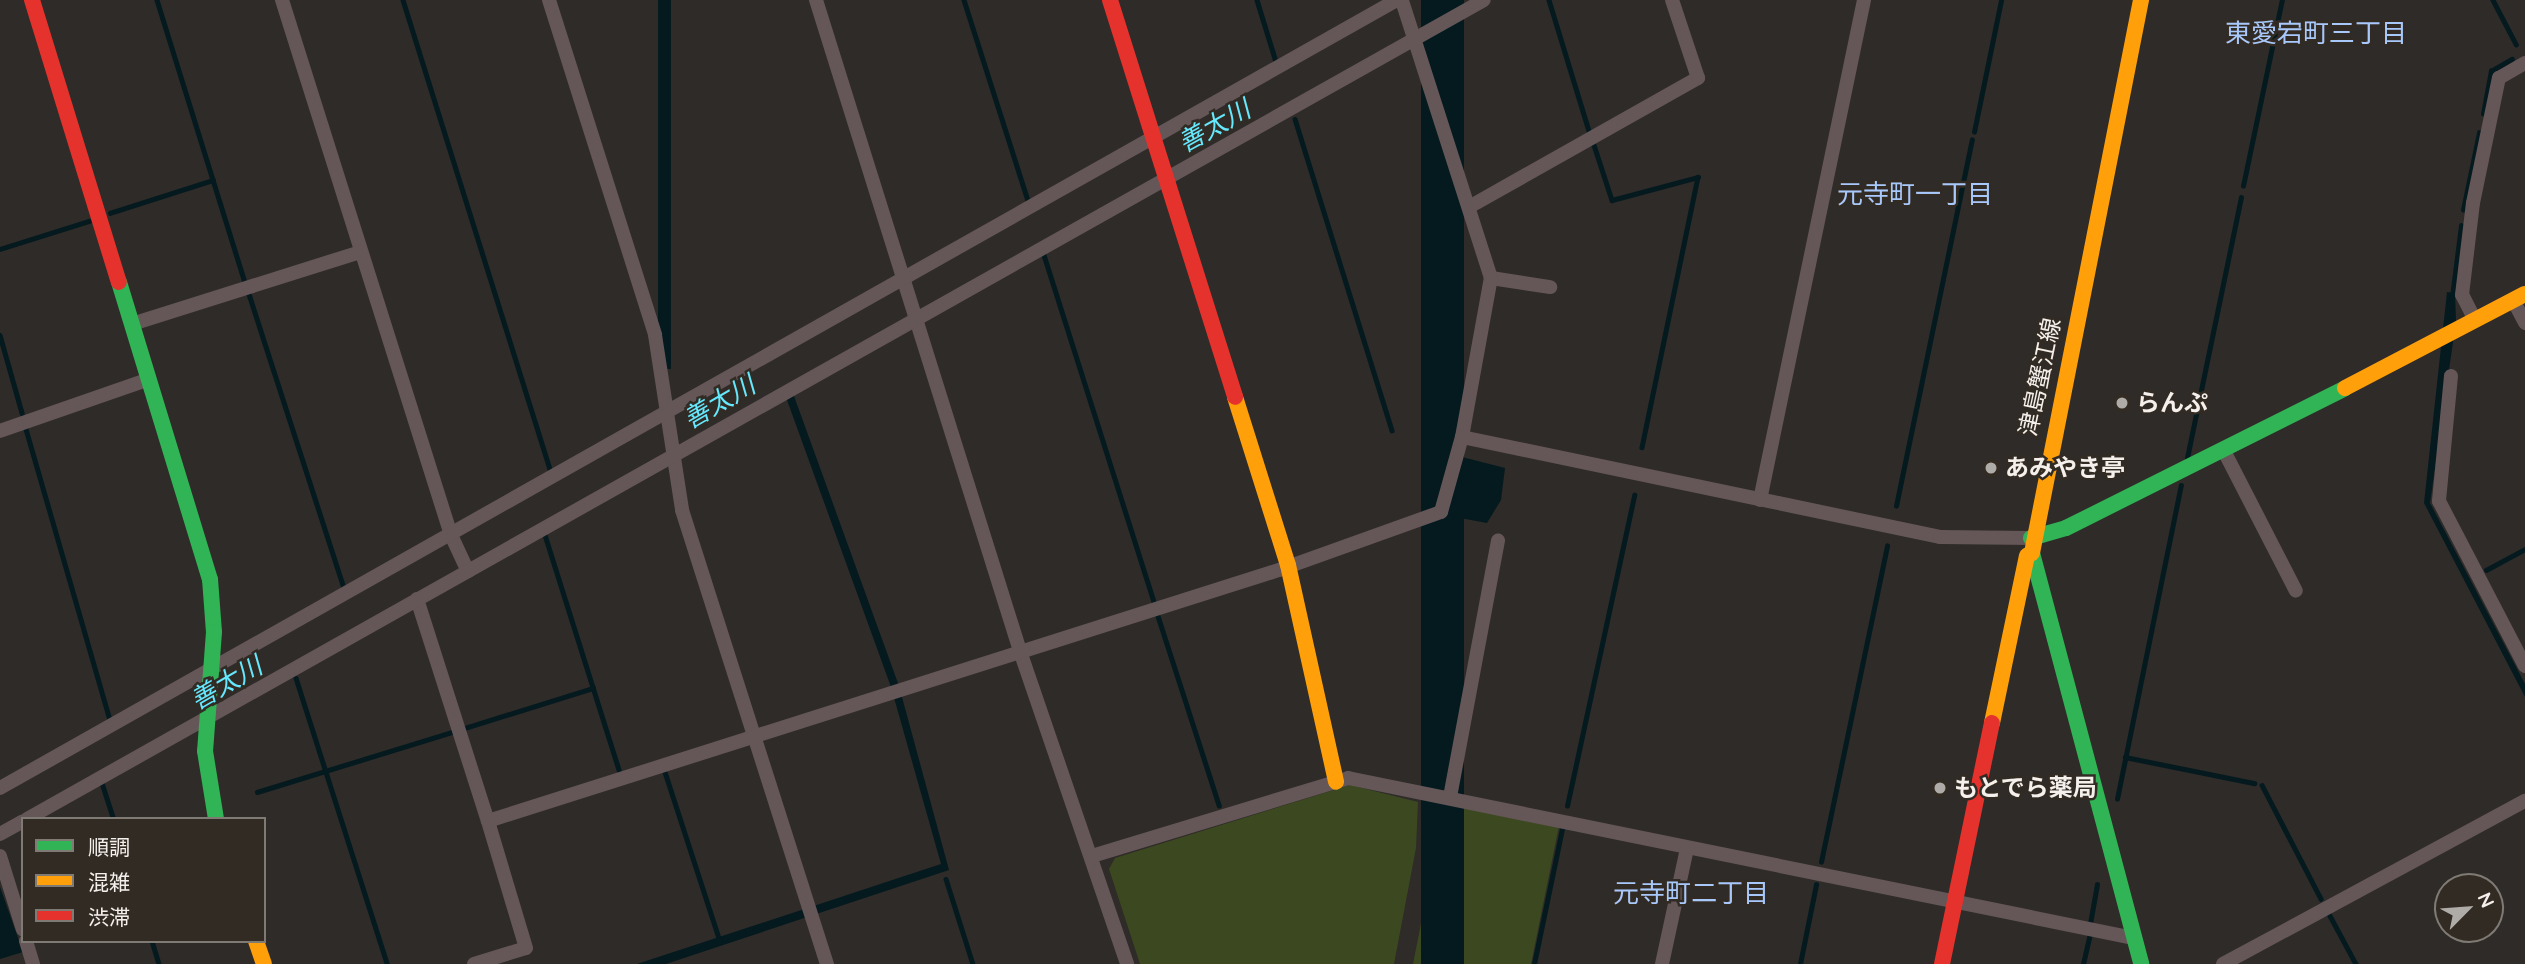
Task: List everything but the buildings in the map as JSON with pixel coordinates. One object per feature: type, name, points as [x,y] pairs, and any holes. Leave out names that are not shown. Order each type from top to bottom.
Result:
[{"type":"street","points":[[32,0],[210,579],[207,715],[216,817]]},
{"type":"street","points":[[282,0],[452,536],[467,568]]},
{"type":"street","points":[[549,0],[655,335],[669,410],[682,510],[827,964]]},
{"type":"street","points":[[816,0],[1021,654],[1127,964]]},
{"type":"street","points":[[1111,0],[1288,565],[1336,782]]},
{"type":"street","points":[[0,788],[1401,0],[1491,278],[1462,437],[1441,512],[904,692],[753,736],[488,821]]},
{"type":"street","points":[[30,817],[417,599],[467,568],[797,388],[916,317],[1484,0]]},
{"type":"street","points":[[1469,207],[1698,78],[1672,0]]},
{"type":"street","points":[[1760,500],[1864,0]]},
{"type":"street","name":"津島蟹江線","points":[[2141,0],[2031,538],[2034,577],[2141,964]]},
{"type":"street","points":[[2472,322],[2462,295],[2473,203],[2499,78],[2525,62]]},
{"type":"street","points":[[132,324],[361,252]]},
{"type":"street","points":[[1491,278],[1550,288]]},
{"type":"street","points":[[1462,437],[1940,537],[2031,538],[2066,528],[2224,451],[2519,297],[2525,323]]},
{"type":"street","points":[[2451,376],[2439,501],[2525,666]]},
{"type":"street","points":[[0,431],[149,379]]},
{"type":"street","points":[[2224,451],[2296,591]]},
{"type":"street","points":[[1942,964],[2031,538]]},
{"type":"street","points":[[1450,797],[1498,540]]},
{"type":"street","points":[[417,599],[531,964]]},
{"type":"street","points":[[1092,856],[1348,778],[1450,797],[1955,904],[2134,938]]},
{"type":"street","points":[[2223,964],[2525,801]]},
{"type":"street","points":[[0,834],[21,822]]},
{"type":"street","points":[[1662,964],[1686,848]]},
{"type":"street","points":[[0,856],[21,924]]},
{"type":"street","points":[[27,943],[33,964]]},
{"type":"street","points":[[257,943],[264,964]]},
{"type":"street","points":[[474,964],[526,948]]},
{"type":"green space","points":[[1350,785],[1418,802],[1416,848],[1394,964],[1140,964],[1109,869],[1115,858]]},
{"type":"green space","points":[[1454,806],[1559,826],[1531,964],[1413,964],[1443,812]]},
{"type":"water","points":[[658,0],[671,0],[671,369],[658,369]]},
{"type":"water","points":[[1421,0],[1464,0],[1464,964],[1421,964]]},
{"type":"water","points":[[2447,292],[2455,293],[2456,321],[2430,503],[2525,684],[2525,697],[2424,503]]},
{"type":"water","points":[[790,385],[899,686],[949,870],[666,964],[637,964],[941,864],[891,687],[783,389]]},
{"type":"water","points":[[1462,457],[1505,468],[1501,500],[1487,523],[1460,518]]},
{"type":"water","points":[[0,887],[23,952],[0,959]]},
{"type":"waterway","points":[[157,0],[245,282]]},
{"type":"waterway","points":[[403,0],[551,472]]},
{"type":"waterway","points":[[964,0],[1029,204]]},
{"type":"waterway","points":[[1257,0],[1277,65]]},
{"type":"waterway","points":[[1549,0],[1590,134]]},
{"type":"waterway","points":[[1974,132],[2001,0]]},
{"type":"waterway","points":[[2243,186],[2282,0]]},
{"type":"waterway","points":[[2493,0],[2516,44]]},
{"type":"waterway","points":[[2483,114],[2491,71],[2512,59]]},
{"type":"waterway","points":[[1295,119],[1392,430]]},
{"type":"waterway","points":[[2463,210],[2479,133]]},
{"type":"waterway","points":[[1896,506],[1972,140]]},
{"type":"waterway","points":[[1594,145],[1612,200],[1698,177],[1642,447]]},
{"type":"waterway","points":[[110,213],[213,180]]},
{"type":"waterway","points":[[2187,458],[2241,198]]},
{"type":"waterway","points":[[0,249],[89,221]]},
{"type":"waterway","points":[[2452,297],[2461,226]]},
{"type":"waterway","points":[[1044,255],[1154,602]]},
{"type":"waterway","points":[[249,294],[344,589]]},
{"type":"waterway","points":[[0,335],[22,413]]},
{"type":"waterway","points":[[26,429],[110,720]]},
{"type":"waterway","points":[[2117,799],[2181,485]]},
{"type":"waterway","points":[[1567,806],[1634,495]]},
{"type":"waterway","points":[[545,535],[619,770]]},
{"type":"waterway","points":[[1821,862],[1887,546]]},
{"type":"waterway","points":[[2486,570],[2525,549]]},
{"type":"waterway","points":[[1158,616],[1219,805]]},
{"type":"waterway","points":[[296,678],[387,964]]},
{"type":"waterway","points":[[465,728],[593,688]]},
{"type":"waterway","points":[[1441,787],[1459,707]]},
{"type":"waterway","points":[[257,792],[452,732]]},
{"type":"waterway","points":[[2125,757],[2254,783]]},
{"type":"waterway","points":[[665,772],[720,941]]},
{"type":"waterway","points":[[102,783],[113,817]]},
{"type":"waterway","points":[[2262,785],[2321,899]]},
{"type":"waterway","points":[[1534,964],[1562,829]]},
{"type":"waterway","points":[[946,879],[973,964]]},
{"type":"waterway","points":[[1800,964],[1816,885]]},
{"type":"waterway","points":[[2090,924],[2097,885]]},
{"type":"waterway","points":[[2328,912],[2356,964]]},
{"type":"waterway","points":[[2083,964],[2090,933]]},
{"type":"waterway","points":[[153,943],[159,964]]},
{"type":"traffic: fast","points":[[119,282],[210,579],[214,632],[205,751],[216,817]]},
{"type":"traffic: fast","points":[[2031,538],[2066,528],[2345,388]]},
{"type":"traffic: fast","points":[[2032,553],[2141,964]]},
{"type":"traffic: slow","points":[[2032,553],[2141,0]]},
{"type":"traffic: slow","points":[[2345,388],[2525,294]]},
{"type":"traffic: slow","points":[[1235,397],[1288,565],[1336,782]]},
{"type":"traffic: slow","points":[[1992,723],[2027,556]]},
{"type":"traffic: slow","points":[[257,943],[264,964]]},
{"type":"traffic: jam","points":[[32,0],[119,282]]},
{"type":"traffic: jam","points":[[1110,0],[1235,397]]},
{"type":"traffic: jam","points":[[1942,964],[1992,723]]},
{"type":"place","name":"らんぷ","points":[[2122,403]]},
{"type":"place","name":"あみやき亭","points":[[1991,468]]},
{"type":"place","name":"もとでら薬局","points":[[1940,788]]},
{"type":"district","name":"東愛宕町三丁目","points":[[2316,33]]},
{"type":"district","name":"元寺町一丁目","points":[[1915,194]]},
{"type":"district","name":"元寺町二丁目","points":[[1691,893]]},
{"type":"water label","name":"善太川","points":[[1214,126]]},
{"type":"water label","name":"善太川","points":[[719,402]]},
{"type":"water label","name":"善太川","points":[[226,683]]}]
